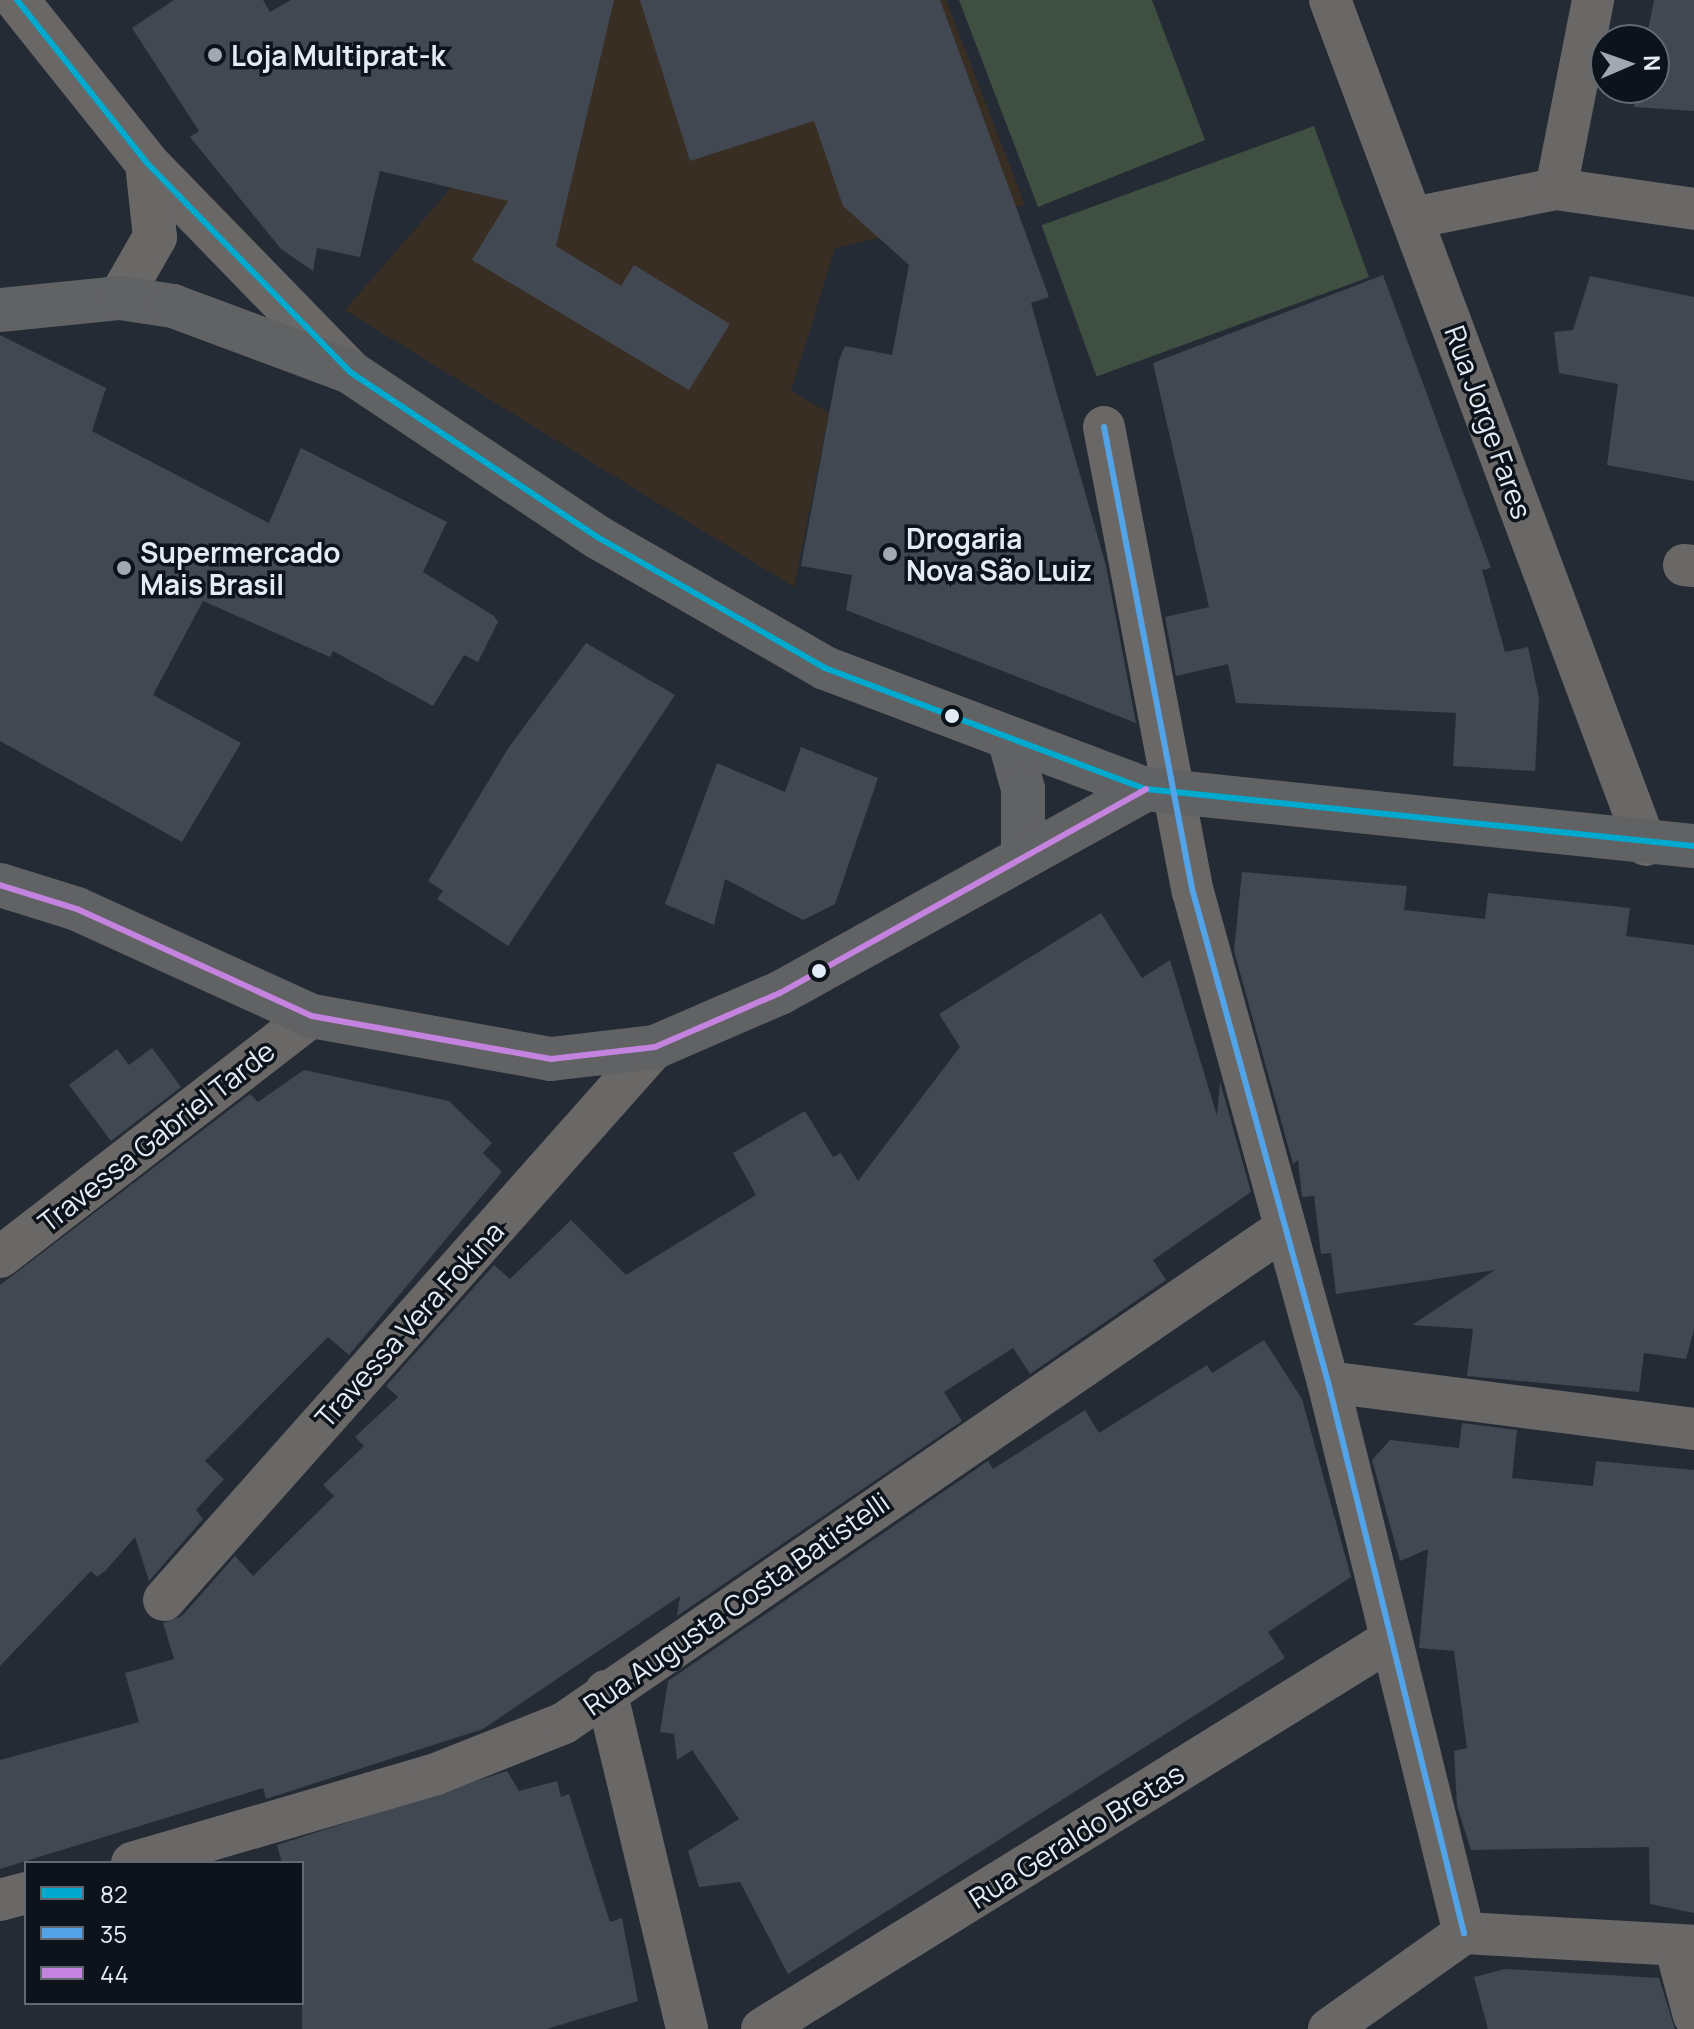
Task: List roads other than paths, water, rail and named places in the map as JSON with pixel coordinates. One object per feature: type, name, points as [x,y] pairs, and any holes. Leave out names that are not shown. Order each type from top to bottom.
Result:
[{"type":"main road","points":[[0,310],[120,298],[213,316],[350,372],[599,538],[825,668],[1163,792],[1646,845],[1694,846]]},
{"type":"main road","points":[[1009,738],[1023,789],[1023,853]]},
{"type":"main road","points":[[0,885],[77,909],[312,1016],[551,1059],[655,1047],[780,993],[1023,853],[1163,792]]},
{"type":"street","points":[[17,0],[147,163],[350,372]]},
{"type":"street","name":"Rua Jorge Fares","points":[[1330,0],[1646,845]]},
{"type":"street","points":[[1556,189],[1593,0]]},
{"type":"street","points":[[120,298],[155,237],[147,163]]},
{"type":"street","points":[[1413,218],[1556,189],[1694,209]]},
{"type":"street","points":[[1104,427],[1163,792],[1328,1382],[1464,1933]]},
{"type":"street","name":"Travessa Gabriel Tarde","points":[[0,1257],[312,1016]]},
{"type":"street","name":"Travessa Vera Fokina","points":[[164,1600],[655,1047]]},
{"type":"street","name":"Rua Augusta Costa Batistelli","points":[[139,1861],[503,1752],[564,1723],[606,1691],[1285,1228]]},
{"type":"street","points":[[1328,1382],[1694,1429]]},
{"type":"street","name":"Rua Geraldo Bretas","points":[[762,2029],[1390,1640]]},
{"type":"street","points":[[606,1691],[687,2029]]},
{"type":"street","points":[[0,1900],[24,1894]]},
{"type":"street","points":[[1329,2029],[1464,1933],[1684,1945],[1694,2016]]},
{"type":"place","name":"Loja Multiprat-k","points":[[215,55]]},
{"type":"place","name":"Drogaria Nova São Luiz","points":[[890,554]]},
{"type":"place","name":"Supermercado Mais Brasil","points":[[124,568]]}]
